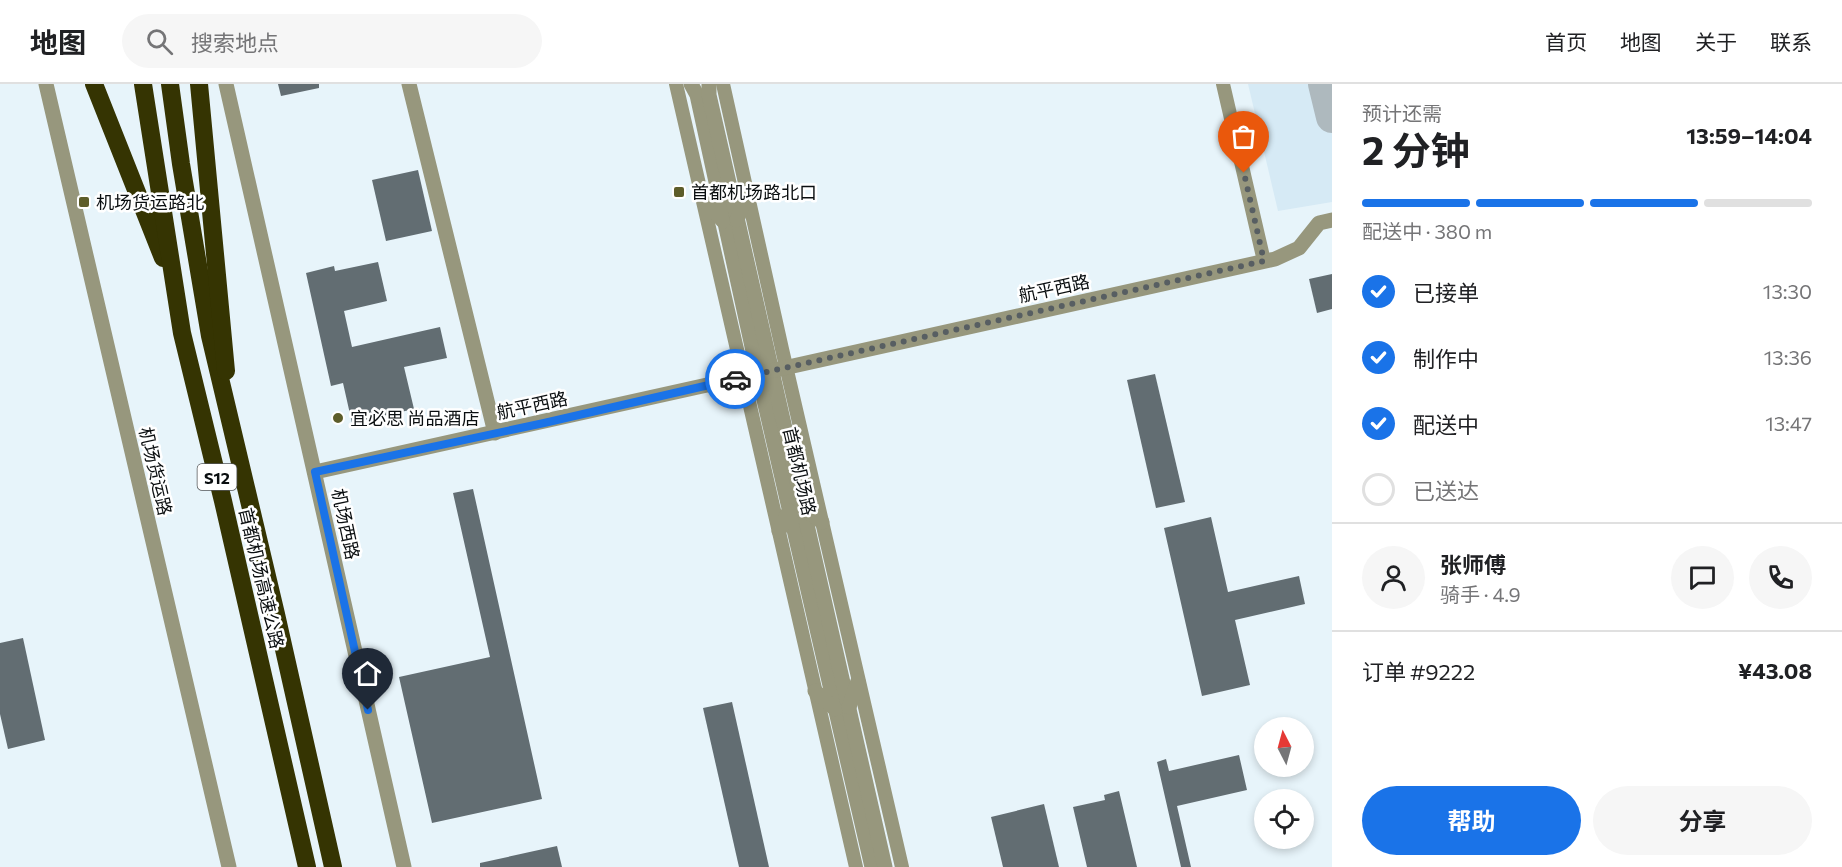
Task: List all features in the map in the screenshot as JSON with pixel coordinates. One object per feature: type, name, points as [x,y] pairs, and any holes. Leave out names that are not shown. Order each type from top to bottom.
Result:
[{"type":"highway","points":[[94,84],[173,282]]},
{"type":"highway","name":"首都机场高速公路","points":[[143,84],[186,352],[223,501],[307,867]]},
{"type":"highway","name":"首都机场高速公路","points":[[170,84],[202,295],[214,357],[333,867]]},
{"type":"highway","points":[[199,84],[230,420]]},
{"type":"street","name":"机场货运路","points":[[46,84],[229,867]]},
{"type":"street","name":"机场西路","points":[[226,84],[404,867]]},
{"type":"street","points":[[409,84],[495,433]]},
{"type":"street","name":"首都机场路","points":[[676,84],[702,200],[822,522],[902,867]]},
{"type":"street","name":"首都机场路","points":[[691,84],[731,221],[842,708],[885,867]]},
{"type":"street","name":"首都机场路","points":[[709,84],[731,221]]},
{"type":"street","name":"首都机场路","points":[[723,84],[747,193],[779,531],[856,867]]},
{"type":"street","points":[[1223,84],[1264,261]]},
{"type":"street","points":[[702,200],[731,221],[747,193]]},
{"type":"street","name":"航平西路","points":[[315,472],[1275,259],[1299,248],[1319,223],[1332,220]]},
{"type":"street","points":[[779,531],[796,509],[822,522]]},
{"type":"street","points":[[815,691],[842,708],[858,681]]},
{"type":"street","name":"首都机场路","points":[[842,708],[872,867]]},
{"type":"shaded area","points":[[1248,84],[1332,84],[1332,202],[1278,211]]},
{"type":"building","points":[[278,84],[319,84],[319,88],[281,96]]},
{"type":"building","points":[[418,170],[432,231],[386,241],[372,180]]},
{"type":"building","points":[[378,262],[387,301],[344,311],[352,347],[440,327],[447,358],[404,367],[414,409],[352,423],[343,383],[331,386],[306,273],[334,266],[335,271]]},
{"type":"building","points":[[1332,274],[1332,309],[1317,313],[1309,279]]},
{"type":"building","points":[[1155,374],[1185,502],[1156,508],[1127,380]]},
{"type":"building","points":[[473,489],[542,799],[432,823],[399,677],[490,657],[453,493]]},
{"type":"building","points":[[1211,517],[1228,592],[1299,576],[1305,604],[1235,620],[1250,685],[1202,696],[1164,528]]},
{"type":"building","points":[[23,638],[45,740],[8,749],[0,714],[0,643]]},
{"type":"building","points":[[732,702],[769,867],[739,867],[703,708]]},
{"type":"building","points":[[1239,755],[1247,790],[1177,806],[1191,867],[1181,867],[1157,762],[1166,759],[1169,771]]},
{"type":"building","points":[[1119,791],[1137,867],[1087,867],[1073,807],[1105,800],[1104,795]]},
{"type":"building","points":[[1044,804],[1059,867],[1003,867],[991,817]]},
{"type":"building","points":[[557,846],[562,867],[480,867],[480,863]]},
{"type":"taxiway","points":[[1324,84],[1332,117]]},
{"type":"way so far","points":[[735,379],[1264,261],[1244,173]]},
{"type":"place","name":"首都机场路北口","points":[[679,192]]},
{"type":"place","name":"机场货运路北","points":[[84,202]]},
{"type":"place","name":"宜必思 尚品酒店","points":[[338,418]]},
{"type":"route","points":[[368,710],[315,472],[735,379]]}]
